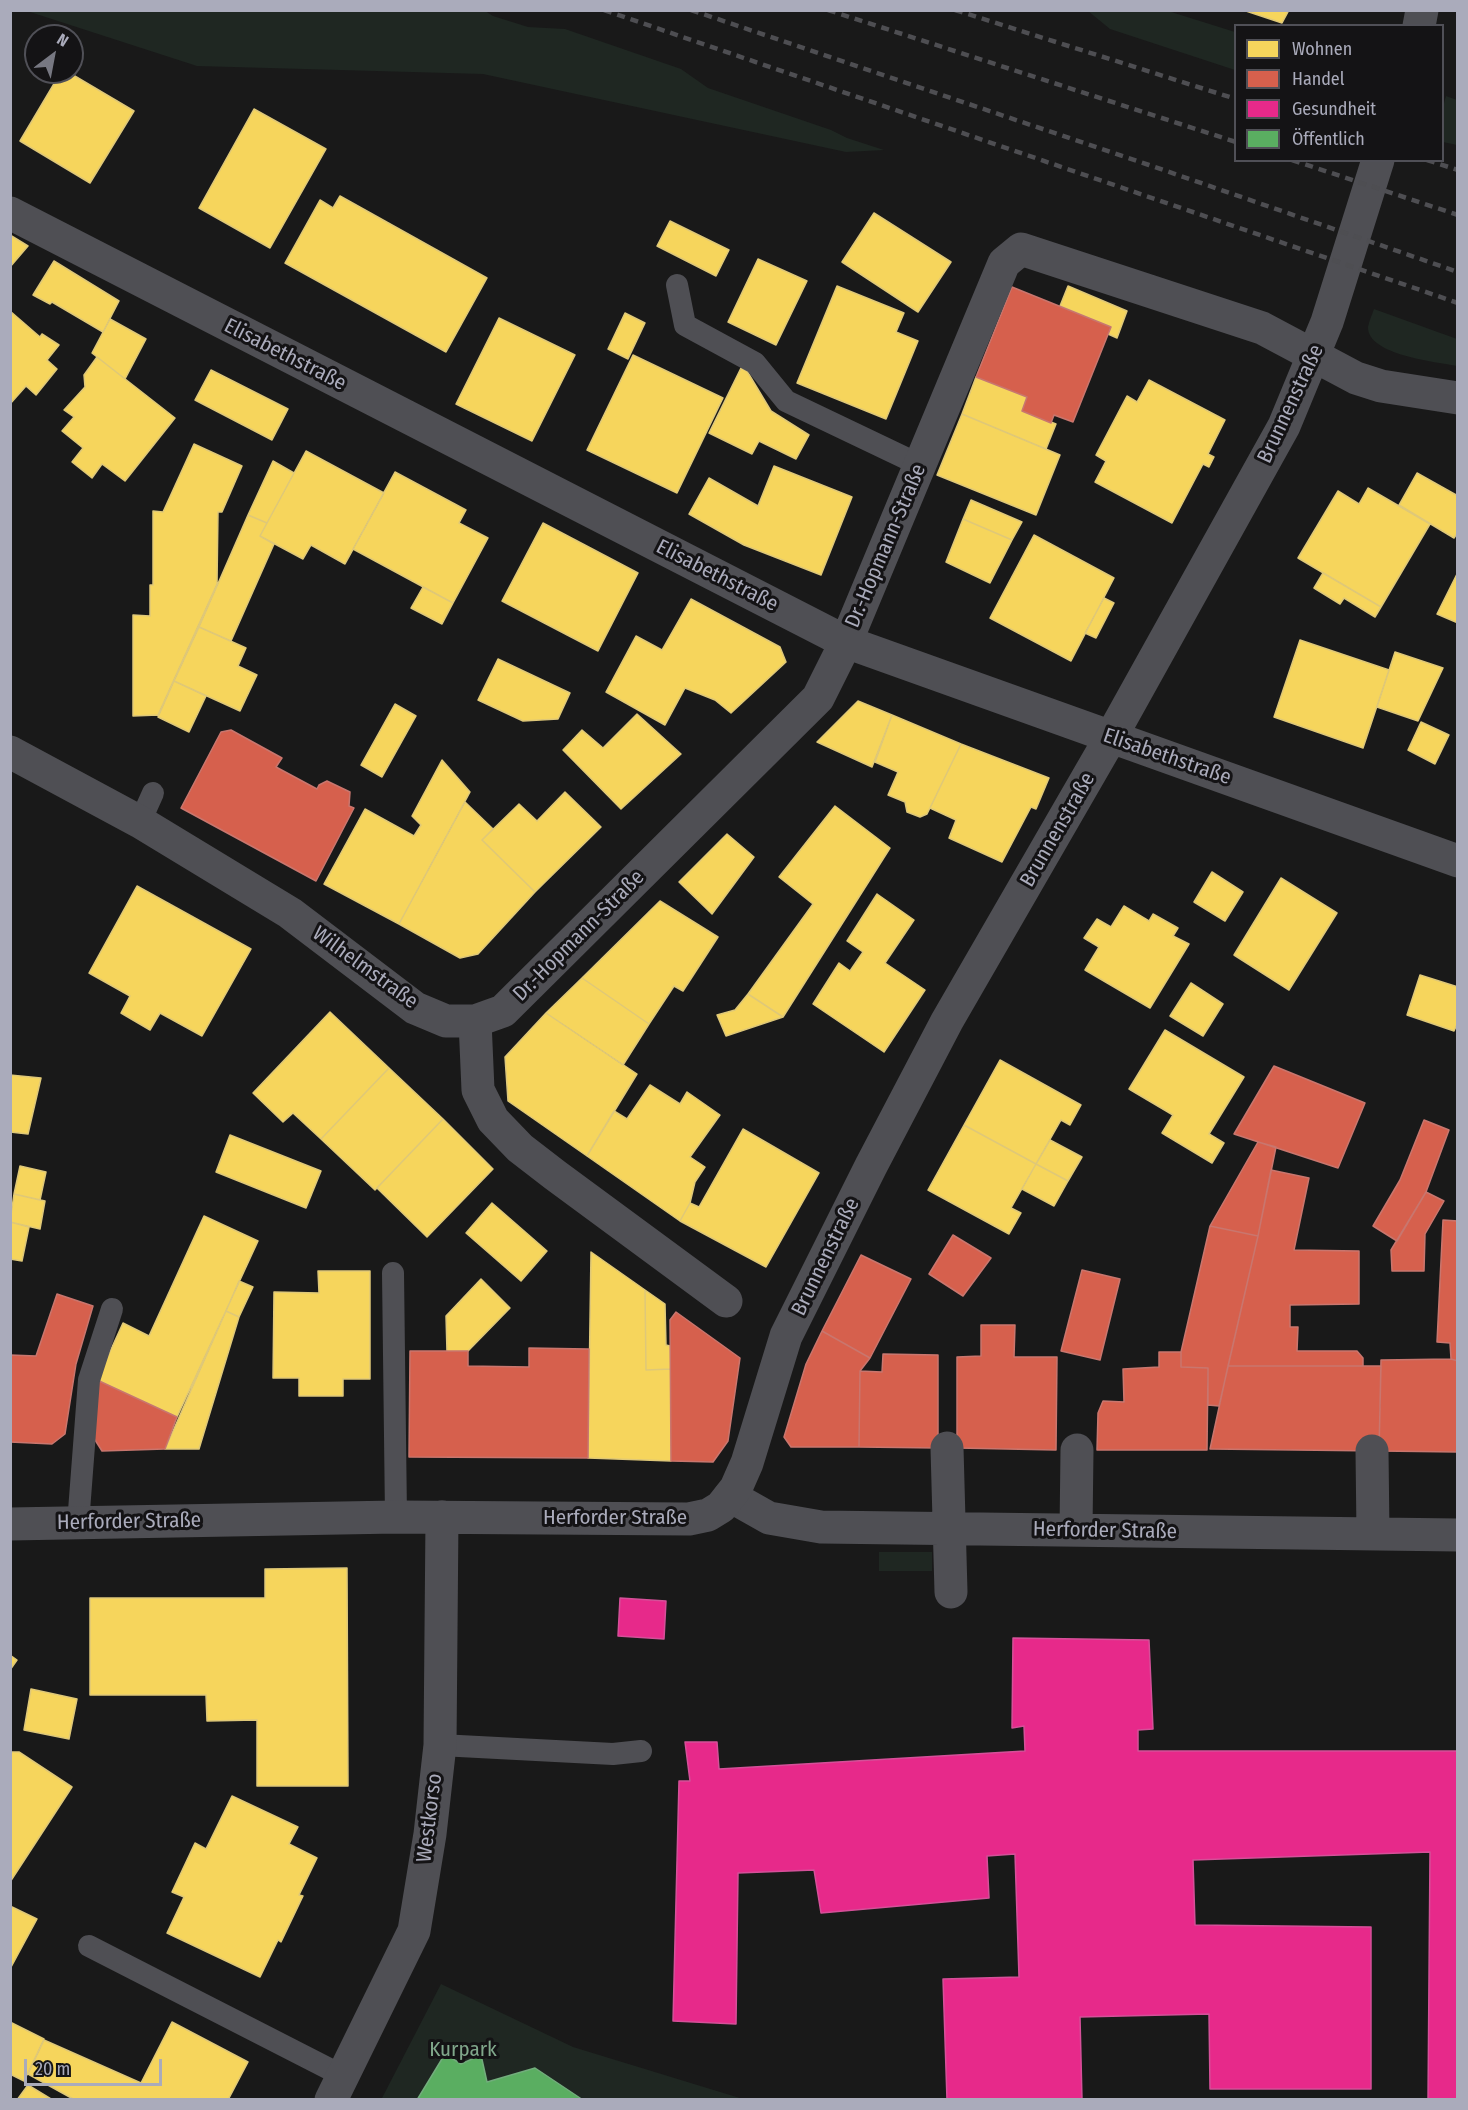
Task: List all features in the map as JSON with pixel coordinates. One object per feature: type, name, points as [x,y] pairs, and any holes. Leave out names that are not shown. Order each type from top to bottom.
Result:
[{"type":"street","name":"Brunnenstraße","points":[[730,1496],[747,1463],[786,1336],[946,1021],[1111,737],[1284,426],[1327,322],[1376,162]]},
{"type":"street","name":"Elisabethstraße","points":[[10,213],[846,642],[1458,861]]},
{"type":"street","name":"Dr.-Hopmann-Straße","points":[[475,1021],[503,1011],[818,698],[846,642],[1004,263],[1022,249],[1262,328],[1314,356]]},
{"type":"street","points":[[1314,356],[1356,378],[1380,386],[1458,399]]},
{"type":"street","name":"Wilhelmstraße","points":[[10,753],[140,822],[290,913],[415,1008],[446,1021],[475,1021]]},
{"type":"street","points":[[475,1021],[478,1090],[493,1120],[520,1148],[726,1301]]},
{"type":"street","points":[[947,1448],[951,1592]]},
{"type":"street","points":[[1076,1530],[1077,1450]]},
{"type":"street","points":[[1372,1451],[1373,1534]]},
{"type":"street","name":"Herforder Straße","points":[[10,1524],[396,1517],[689,1519],[708,1515],[721,1508],[730,1496],[769,1518],[821,1527],[1458,1535]]},
{"type":"street","name":"Westkorso","points":[[337,2088],[414,1931],[430,1834],[440,1745],[442,1517]]},
{"type":"lane","points":[[677,285],[685,325],[755,363],[786,400],[920,465]]},
{"type":"lane","points":[[140,822],[153,793]]},
{"type":"lane","points":[[393,1272],[396,1517]]},
{"type":"lane","points":[[78,1524],[89,1380],[112,1308]]},
{"type":"lane","points":[[440,1745],[613,1754],[641,1751]]},
{"type":"lane","points":[[88,1946],[337,2088]]},
{"type":"green space","points":[[27,11],[485,11],[493,16],[528,27],[565,29],[681,69],[708,88],[884,150],[846,152],[483,74],[197,66],[84,29],[84,24],[67,24]]},
{"type":"green space","points":[[1088,11],[1168,11],[1234,32],[1234,70],[1110,29]]},
{"type":"green space","points":[[1446,96],[1457,100],[1457,145],[1444,142]]},
{"type":"green space","points":[[1374,309],[1457,339],[1457,366],[1405,356],[1379,344],[1371,337],[1368,327]]},
{"type":"green space","points":[[879,1552],[932,1552],[932,1571],[879,1571]]},
{"type":"green space","name":"Kurpark","points":[[441,1984],[573,2047],[743,2099],[381,2100]]},
{"type":"building: Wohnen","points":[[1243,10],[1289,10],[1282,23]]},
{"type":"building: Wohnen","points":[[84,81],[134,111],[90,183],[20,141],[54,84],[84,84]]},
{"type":"building: Wohnen","points":[[254,109],[326,149],[270,248],[199,208]]},
{"type":"building: Wohnen","points":[[340,196],[487,278],[446,352],[285,263],[320,200],[333,208]]},
{"type":"building: Wohnen","points":[[874,213],[951,262],[918,312],[842,262]]},
{"type":"building: Wohnen","points":[[670,221],[729,250],[716,276],[657,246]]},
{"type":"building: Wohnen","points":[[10,235],[28,246],[10,267]]},
{"type":"building: Wohnen","points":[[758,259],[807,281],[776,345],[728,322]]},
{"type":"building: Wohnen","points":[[54,261],[119,301],[103,332],[52,302],[50,304],[33,295]]},
{"type":"building: Wohnen","points":[[837,286],[904,313],[896,332],[918,341],[886,419],[797,383]]},
{"type":"building: Wohnen","points":[[1068,286],[1127,311],[1117,338],[1108,334],[1111,327],[1060,306]]},
{"type":"building: Wohnen","points":[[10,311],[40,337],[42,334],[59,345],[47,360],[57,369],[36,395],[26,386],[10,404]]},
{"type":"building: Wohnen","points":[[625,313],[645,323],[628,359],[608,349]]},
{"type":"building: Wohnen","points":[[499,318],[575,355],[532,441],[456,404]]},
{"type":"building: Wohnen","points":[[110,319],[146,339],[125,379],[92,353]]},
{"type":"building: Wohnen","points":[[633,355],[723,398],[677,493],[587,450]]},
{"type":"building: Wohnen","points":[[97,357],[175,418],[125,481],[102,464],[92,478],[72,462],[83,448],[62,431],[74,417],[64,410],[85,387],[84,375]]},
{"type":"building: Wohnen","points":[[741,368],[747,371],[771,411],[809,435],[796,459],[759,441],[752,454],[709,433]]},
{"type":"building: Wohnen","points":[[211,370],[288,409],[272,440],[195,400]]},
{"type":"building: Wohnen","points":[[976,377],[1027,397],[1022,411],[1056,424],[1046,449],[962,414]]},
{"type":"building: Wohnen","points":[[1149,380],[1225,420],[1208,454],[1214,457],[1209,467],[1203,464],[1172,523],[1095,482],[1106,461],[1096,455],[1127,396],[1137,402]]},
{"type":"building: Wohnen","points":[[962,414],[1060,455],[1036,515],[937,475]]},
{"type":"building: Wohnen","points":[[194,444],[242,466],[222,512],[218,512],[217,584],[158,715],[133,716],[133,615],[150,616],[150,585],[153,585],[153,511],[163,512]]},
{"type":"building: Wohnen","points":[[306,451],[384,493],[345,564],[311,545],[303,559],[260,536]]},
{"type":"building: Wohnen","points":[[273,461],[294,473],[267,523],[248,515]]},
{"type":"building: Wohnen","points":[[774,466],[852,497],[821,575],[744,545],[689,514],[709,478],[758,506]]},
{"type":"building: Wohnen","points":[[395,472],[466,510],[459,523],[488,538],[453,603],[353,549]]},
{"type":"building: Wohnen","points":[[1417,473],[1458,496],[1458,532],[1454,538],[1399,505]]},
{"type":"building: Wohnen","points":[[1368,488],[1430,524],[1381,607],[1298,558],[1338,491],[1359,504]]},
{"type":"building: Wohnen","points":[[971,500],[1022,522],[1012,540],[963,519]]},
{"type":"building: Wohnen","points":[[248,515],[267,523],[260,536],[274,544],[231,641],[199,627]]},
{"type":"building: Wohnen","points":[[963,519],[1012,540],[990,583],[946,562]]},
{"type":"building: Wohnen","points":[[543,523],[638,573],[598,651],[502,601]]},
{"type":"building: Wohnen","points":[[1034,535],[1114,578],[1071,661],[990,618]]},
{"type":"building: Wohnen","points":[[1458,572],[1458,623],[1437,614]]},
{"type":"building: Wohnen","points":[[1323,573],[1381,607],[1375,617],[1344,598],[1340,604],[1314,588]]},
{"type":"building: Wohnen","points":[[423,587],[453,603],[442,624],[411,608]]},
{"type":"building: Wohnen","points":[[1104,598],[1114,603],[1096,638],[1085,633]]},
{"type":"building: Wohnen","points":[[691,599],[780,647],[786,662],[731,713],[715,700],[685,688],[665,725],[606,692],[636,636],[662,650]]},
{"type":"building: Wohnen","points":[[199,627],[246,648],[238,666],[257,675],[240,711],[174,681]]},
{"type":"building: Wohnen","points":[[1300,640],[1389,670],[1363,748],[1274,717]]},
{"type":"building: Wohnen","points":[[1395,652],[1443,668],[1418,721],[1377,707]]},
{"type":"building: Wohnen","points":[[498,659],[570,693],[558,719],[523,721],[478,700]]},
{"type":"building: Wohnen","points":[[174,681],[206,696],[189,732],[158,717]]},
{"type":"building: Wohnen","points":[[858,701],[892,715],[872,767],[817,742]]},
{"type":"building: Wohnen","points":[[395,704],[416,716],[382,777],[361,765]]},
{"type":"building: Wohnen","points":[[637,714],[681,754],[621,809],[563,750],[582,730],[603,748]]},
{"type":"building: Wohnen","points":[[892,715],[961,744],[927,814],[920,817],[907,812],[905,802],[888,795],[898,772],[875,762]]},
{"type":"building: Wohnen","points":[[1421,722],[1449,735],[1435,764],[1408,750]]},
{"type":"building: Wohnen","points":[[961,744],[1049,778],[1036,809],[1031,807],[1002,862],[949,838],[956,820],[930,808]]},
{"type":"building: Wohnen","points":[[442,760],[470,792],[399,924],[324,884],[365,809],[414,836],[421,825],[412,816]]},
{"type":"building: Wohnen","points":[[565,792],[601,827],[535,892],[482,840],[519,804],[537,821]]},
{"type":"building: Wohnen","points":[[465,802],[493,829],[482,840],[535,892],[478,954],[460,958],[399,924]]},
{"type":"building: Wohnen","points":[[835,806],[890,848],[783,1017],[748,994],[813,904],[779,877]]},
{"type":"building: Wohnen","points":[[727,834],[754,857],[712,914],[679,882]]},
{"type":"building: Wohnen","points":[[1212,872],[1243,892],[1225,921],[1194,902]]},
{"type":"building: Wohnen","points":[[1281,878],[1337,913],[1289,990],[1234,955]]},
{"type":"building: Wohnen","points":[[137,886],[251,949],[202,1036],[160,1013],[150,1030],[121,1013],[130,996],[89,973]]},
{"type":"building: Wohnen","points":[[877,894],[914,920],[885,963],[925,990],[884,1052],[813,1004],[839,963],[850,971],[863,952],[847,941]]},
{"type":"building: Wohnen","points":[[660,901],[718,937],[683,991],[674,986],[649,1024],[582,978]]},
{"type":"building: Wohnen","points":[[1124,906],[1149,921],[1153,914],[1178,928],[1173,936],[1189,944],[1150,1008],[1085,970],[1099,947],[1084,938],[1097,919],[1111,927]]},
{"type":"building: Wohnen","points":[[1420,975],[1458,987],[1458,1022],[1454,1031],[1407,1015]]},
{"type":"building: Wohnen","points":[[582,978],[649,1024],[623,1065],[546,1013]]},
{"type":"building: Wohnen","points":[[1191,983],[1223,1004],[1203,1036],[1170,1016]]},
{"type":"building: Wohnen","points":[[748,994],[783,1017],[726,1036],[717,1015],[735,1010]]},
{"type":"building: Wohnen","points":[[330,1012],[389,1068],[321,1139],[293,1113],[283,1122],[253,1093]]},
{"type":"building: Wohnen","points":[[546,1013],[637,1074],[587,1156],[508,1101],[505,1057]]},
{"type":"building: Wohnen","points":[[1165,1030],[1244,1077],[1209,1134],[1224,1143],[1212,1163],[1162,1133],[1173,1115],[1129,1089]]},
{"type":"building: Wohnen","points":[[1000,1060],[1081,1105],[1070,1125],[1061,1120],[1036,1164],[964,1125]]},
{"type":"building: Wohnen","points":[[389,1068],[443,1119],[375,1190],[321,1139]]},
{"type":"building: Wohnen","points":[[10,1075],[41,1078],[28,1134],[10,1132]]},
{"type":"building: Wohnen","points":[[650,1085],[680,1104],[687,1092],[720,1115],[690,1157],[705,1167],[695,1182],[690,1203],[680,1221],[587,1156],[614,1111],[627,1119]]},
{"type":"building: Wohnen","points":[[443,1119],[493,1169],[427,1237],[377,1188]]},
{"type":"building: Wohnen","points":[[964,1125],[1036,1164],[1011,1208],[1021,1213],[1009,1234],[928,1190]]},
{"type":"building: Wohnen","points":[[743,1129],[819,1173],[766,1267],[680,1221],[690,1203],[699,1207]]},
{"type":"building: Wohnen","points":[[230,1135],[321,1171],[306,1208],[216,1172]]},
{"type":"building: Wohnen","points":[[1050,1140],[1082,1157],[1068,1181],[1036,1164]]},
{"type":"building: Wohnen","points":[[1036,1164],[1068,1181],[1054,1206],[1022,1189]]},
{"type":"building: Wohnen","points":[[20,1166],[46,1172],[40,1200],[14,1194]]},
{"type":"building: Wohnen","points":[[14,1194],[45,1201],[40,1229],[10,1222]]},
{"type":"building: Wohnen","points":[[492,1203],[547,1251],[521,1281],[466,1233]]},
{"type":"building: Wohnen","points":[[204,1216],[258,1241],[177,1417],[97,1380],[123,1323],[149,1336]]},
{"type":"building: Wohnen","points":[[10,1222],[29,1227],[22,1261],[10,1259]]},
{"type":"building: Wohnen","points":[[591,1252],[645,1290],[646,1370],[671,1369],[671,1461],[588,1458]]},
{"type":"building: Wohnen","points":[[318,1271],[370,1271],[370,1379],[343,1379],[343,1396],[299,1396],[299,1378],[273,1378],[274,1292],[319,1293]]},
{"type":"building: Wohnen","points":[[481,1279],[510,1308],[468,1351],[447,1352],[446,1316]]},
{"type":"building: Wohnen","points":[[239,1281],[253,1287],[239,1317],[226,1311]]},
{"type":"building: Wohnen","points":[[645,1290],[665,1304],[666,1345],[670,1346],[671,1369],[646,1370]]},
{"type":"building: Wohnen","points":[[226,1311],[239,1317],[199,1449],[165,1449]]},
{"type":"building: Wohnen","points":[[347,1568],[348,1786],[257,1786],[257,1720],[207,1721],[206,1695],[90,1695],[90,1598],[265,1598],[265,1569]]},
{"type":"building: Wohnen","points":[[10,1655],[17,1660],[10,1670]]},
{"type":"building: Wohnen","points":[[31,1689],[77,1699],[69,1739],[24,1730]]},
{"type":"building: Wohnen","points":[[10,1752],[19,1752],[72,1787],[10,1882]]},
{"type":"building: Wohnen","points":[[232,1796],[298,1827],[289,1844],[317,1858],[299,1895],[303,1896],[281,1942],[278,1940],[260,1977],[167,1933],[184,1897],[172,1892],[195,1843],[206,1849]]},
{"type":"building: Wohnen","points":[[10,1906],[37,1919],[10,1969]]},
{"type":"building: Wohnen","points":[[10,2022],[44,2039],[24,2081],[10,2074]]},
{"type":"building: Wohnen","points":[[172,2022],[248,2062],[228,2100],[75,2100],[28,2074],[44,2040],[141,2083]]},
{"type":"building: Wohnen","points":[[28,2085],[51,2099],[17,2100]]},
{"type":"building: Handel","points":[[1012,287],[1111,327],[1073,422],[1054,415],[1051,423],[1022,411],[1027,397],[976,377]]},
{"type":"building: Handel","points":[[231,730],[282,758],[276,767],[317,789],[319,785],[327,781],[350,792],[349,806],[354,808],[316,881],[181,808],[221,732]]},
{"type":"building: Handel","points":[[1274,1066],[1365,1103],[1338,1168],[1234,1134]]},
{"type":"building: Handel","points":[[1424,1120],[1449,1130],[1426,1192],[1397,1241],[1373,1226],[1400,1180]]},
{"type":"building: Handel","points":[[1258,1142],[1276,1147],[1258,1236],[1210,1226]]},
{"type":"building: Handel","points":[[1271,1170],[1309,1178],[1294,1250],[1359,1251],[1359,1304],[1290,1305],[1290,1327],[1298,1327],[1297,1351],[1357,1351],[1363,1358],[1363,1366],[1228,1366]]},
{"type":"building: Handel","points":[[1426,1192],[1444,1201],[1425,1234],[1424,1271],[1392,1271],[1391,1250]]},
{"type":"building: Handel","points":[[1443,1220],[1458,1221],[1458,1361],[1451,1359],[1450,1343],[1437,1342]]},
{"type":"building: Handel","points":[[1210,1226],[1258,1236],[1219,1406],[1208,1405],[1208,1368],[1181,1367],[1181,1352]]},
{"type":"building: Handel","points":[[953,1235],[991,1258],[963,1296],[929,1274]]},
{"type":"building: Handel","points":[[861,1255],[911,1279],[870,1358],[822,1331]]},
{"type":"building: Handel","points":[[1082,1270],[1120,1279],[1100,1360],[1061,1351]]},
{"type":"building: Handel","points":[[57,1294],[93,1306],[76,1364],[65,1434],[52,1444],[10,1442],[10,1355],[36,1356]]},
{"type":"building: Handel","points":[[676,1312],[740,1358],[728,1441],[713,1462],[671,1461],[670,1320]]},
{"type":"building: Handel","points":[[981,1325],[1015,1325],[1014,1357],[1057,1357],[1056,1450],[957,1448],[957,1357],[981,1356]]},
{"type":"building: Handel","points":[[822,1331],[870,1358],[860,1371],[859,1447],[791,1447],[784,1437],[806,1364]]},
{"type":"building: Handel","points":[[529,1348],[589,1349],[588,1458],[409,1457],[410,1351],[468,1351],[468,1366],[529,1367]]},
{"type":"building: Handel","points":[[1159,1352],[1181,1352],[1181,1367],[1208,1368],[1207,1450],[1097,1450],[1098,1413],[1103,1401],[1124,1402],[1123,1369],[1159,1367]]},
{"type":"building: Handel","points":[[883,1354],[938,1355],[938,1448],[859,1447],[860,1371],[882,1372]]},
{"type":"building: Handel","points":[[1451,1359],[1458,1361],[1458,1452],[1379,1451],[1381,1360]]},
{"type":"building: Handel","points":[[1228,1366],[1381,1366],[1379,1451],[1210,1449]]},
{"type":"building: Handel","points":[[97,1380],[177,1417],[165,1449],[102,1451],[90,1432]]},
{"type":"building: Gesundheit","points":[[620,1598],[666,1601],[664,1639],[618,1636]]},
{"type":"building: Gesundheit","points":[[1013,1638],[1149,1640],[1153,1729],[1138,1730],[1138,1751],[1458,1751],[1458,2100],[1428,2100],[1430,1852],[1193,1860],[1195,1925],[1371,1927],[1371,2089],[1210,2089],[1209,2014],[1080,2017],[1082,2100],[947,2100],[943,1979],[1019,1977],[1015,1854],[987,1856],[989,1898],[821,1913],[814,1870],[738,1873],[736,2024],[673,2021],[679,1781],[690,1781],[685,1742],[717,1742],[719,1769],[1025,1751],[1024,1726],[1012,1728]]},
{"type":"building: Öffentlich","points":[[445,2054],[461,2064],[481,2055],[487,2082],[535,2068],[583,2100],[417,2100]]},
{"type":"railway","points":[[604,10],[1458,303]]},
{"type":"railway","points":[[691,10],[1458,272]]},
{"type":"railway","points":[[828,10],[1234,141]]},
{"type":"railway","points":[[955,10],[1234,98]]},
{"type":"railway","points":[[1298,162],[1458,215]]},
{"type":"railway","points":[[1433,162],[1458,170]]}]
